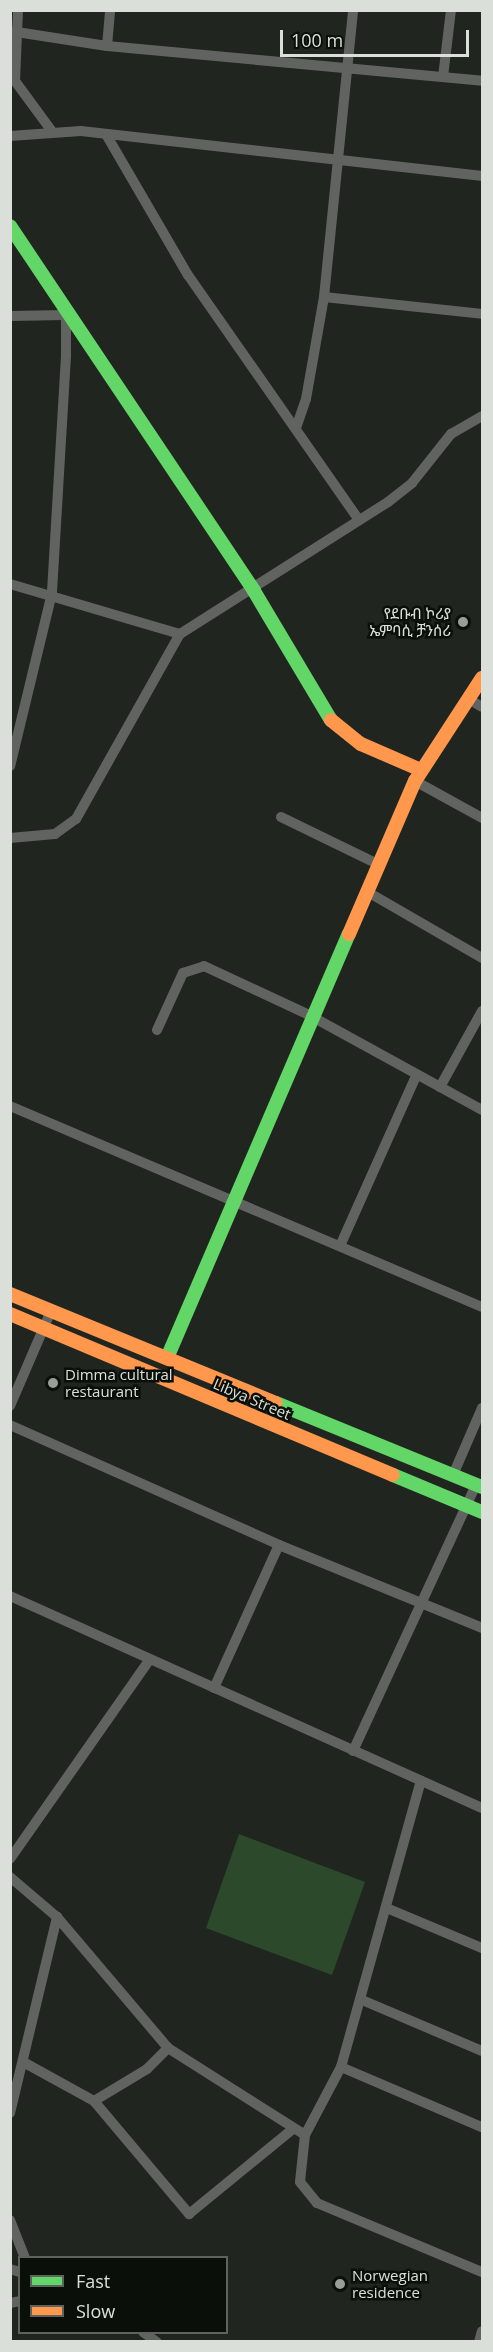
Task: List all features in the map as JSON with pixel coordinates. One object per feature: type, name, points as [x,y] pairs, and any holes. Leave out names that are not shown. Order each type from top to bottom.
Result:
[{"type":"street","points":[[18,10],[13,32],[15,81],[51,130]]},
{"type":"street","points":[[107,46],[111,10]]},
{"type":"street","points":[[296,428],[324,297],[353,10]]},
{"type":"street","points":[[443,77],[450,10]]},
{"type":"street","points":[[13,32],[107,46],[483,81]]},
{"type":"street","points":[[10,136],[51,130],[339,164],[483,176]]},
{"type":"street","points":[[107,136],[188,275],[359,520]]},
{"type":"street","points":[[10,226],[66,315],[254,591],[332,721],[361,744],[418,776],[483,818]]},
{"type":"street","points":[[324,297],[483,314]]},
{"type":"street","points":[[10,316],[66,315]]},
{"type":"street","points":[[10,766],[52,593],[66,315]]},
{"type":"street","points":[[10,838],[55,834],[76,819],[180,634],[254,591],[412,483],[451,434],[483,416]]},
{"type":"street","points":[[10,584],[52,593],[180,634]]},
{"type":"street","points":[[166,1358],[236,1202],[311,1016],[418,776],[466,698],[483,678]]},
{"type":"street","points":[[466,698],[483,707]]},
{"type":"street","points":[[281,817],[378,864]]},
{"type":"street","points":[[366,891],[483,958]]},
{"type":"street","points":[[157,1030],[183,973],[204,966],[311,1016],[483,1110]]},
{"type":"street","points":[[440,1087],[483,1011]]},
{"type":"street","points":[[340,1246],[417,1074]]},
{"type":"street","points":[[10,1106],[483,1307]]},
{"type":"street","name":"Libya Street","points":[[10,1294],[479,1486]]},
{"type":"street","points":[[10,1406],[51,1311]]},
{"type":"street","name":"Libya Street","points":[[10,1314],[43,1330],[483,1512]]},
{"type":"street","points":[[453,1475],[483,1408]]},
{"type":"street","points":[[10,1425],[279,1545],[483,1628]]},
{"type":"street","points":[[353,1751],[420,1603],[467,1505],[479,1486]]},
{"type":"street","points":[[214,1688],[279,1545]]},
{"type":"street","points":[[10,1596],[483,1808]]},
{"type":"street","points":[[10,1859],[150,1659]]},
{"type":"street","points":[[421,1781],[389,1909],[341,2067],[305,2135],[300,2182],[317,2204],[483,2272]]},
{"type":"street","points":[[10,1876],[57,1917],[168,2048],[305,2135]]},
{"type":"street","points":[[389,1909],[483,1948]]},
{"type":"street","points":[[10,2113],[25,2063],[57,1917]]},
{"type":"street","points":[[362,2000],[483,2051]]},
{"type":"street","points":[[94,2101],[147,2069],[168,2048]]},
{"type":"street","points":[[25,2063],[94,2101],[189,2214],[293,2129]]},
{"type":"street","points":[[341,2067],[483,2127]]},
{"type":"street","points":[[10,2220],[24,2256]]},
{"type":"street","points":[[479,2342],[483,2331]]},
{"type":"green space","points":[[239,1834],[365,1882],[332,1975],[206,1928]]},
{"type":"traffic: fast","points":[[10,226],[254,591],[331,720]]},
{"type":"traffic: fast","points":[[167,1358],[349,934]]},
{"type":"traffic: fast","points":[[276,1403],[482,1487]]},
{"type":"traffic: fast","points":[[393,1475],[482,1512]]},
{"type":"traffic: slow","points":[[349,934],[415,781],[482,678]]},
{"type":"traffic: slow","points":[[331,720],[361,744],[421,770]]},
{"type":"traffic: slow","points":[[10,1294],[276,1403]]},
{"type":"traffic: slow","points":[[10,1314],[393,1475]]},
{"type":"place","name":"የደቡብ ኮሪያ ኤምባሲ ቻንሰሪ","points":[[463,622]]},
{"type":"place","name":"Dimma cultural restaurant","points":[[53,1383]]},
{"type":"place","name":"Norwegian residence","points":[[340,2284]]}]
